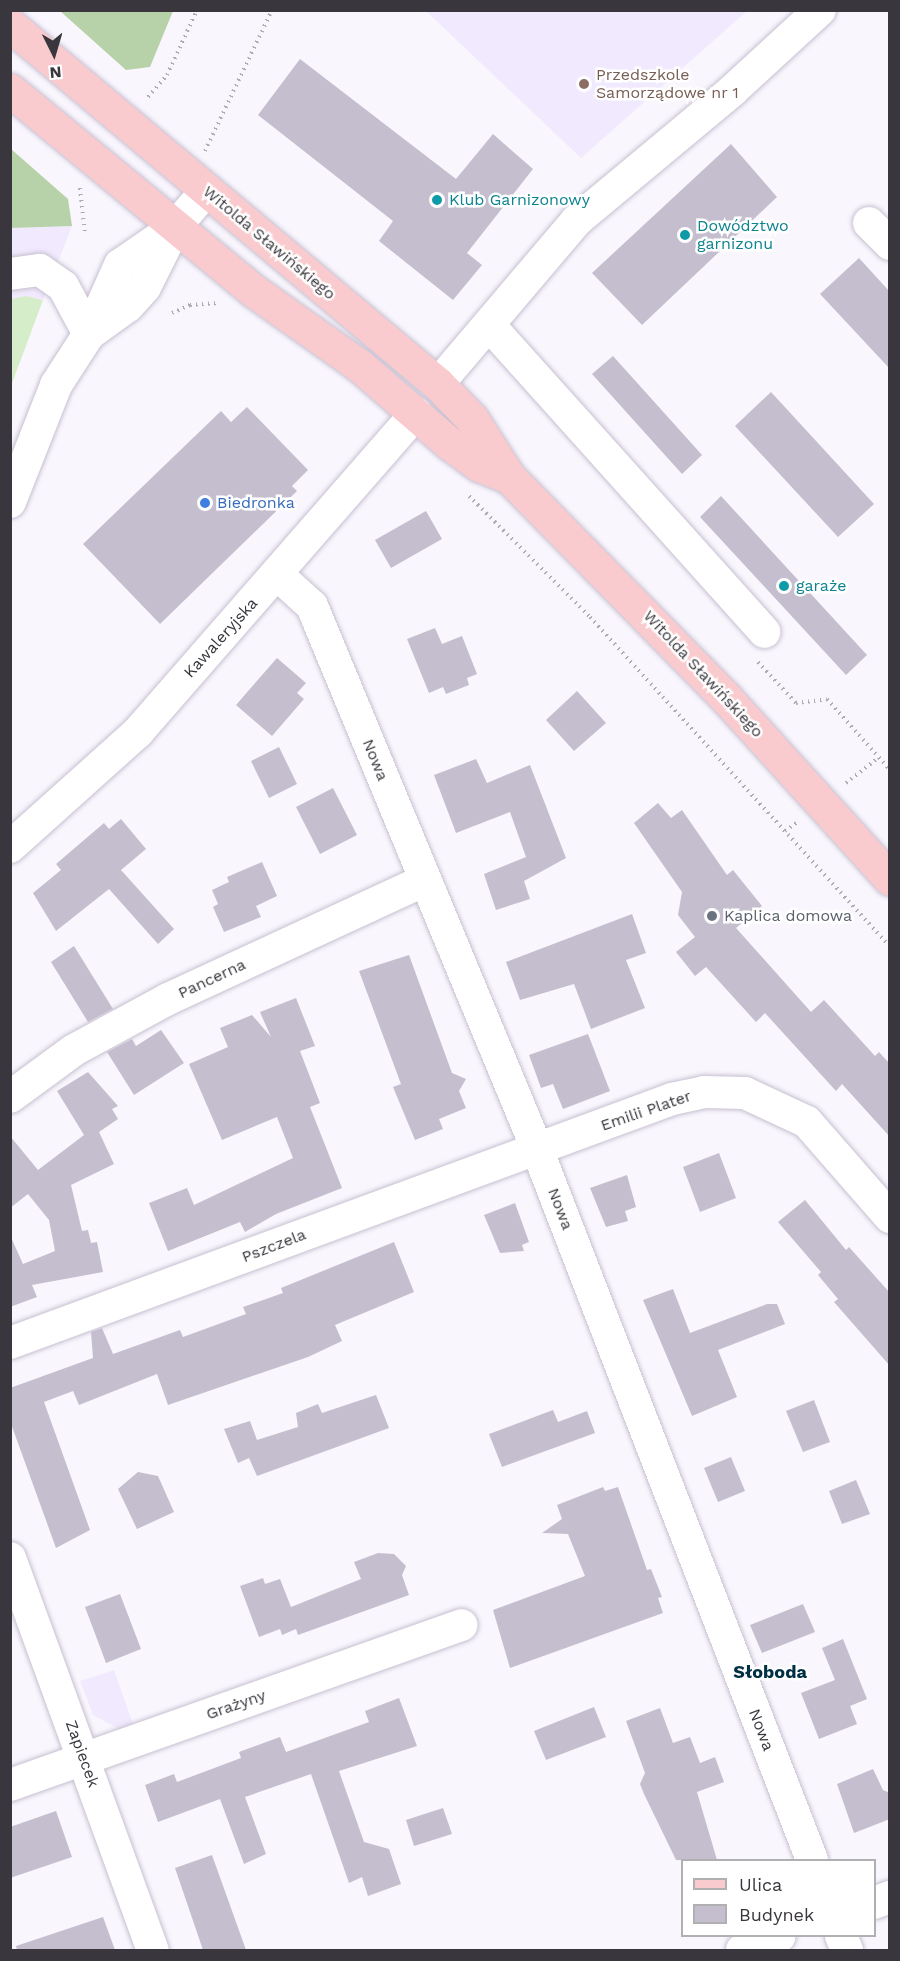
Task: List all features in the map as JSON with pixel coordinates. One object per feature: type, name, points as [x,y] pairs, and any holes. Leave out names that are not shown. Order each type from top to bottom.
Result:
[{"type":"main road","name":"Witolda Sławińskiego","points":[[10,25],[203,175],[438,384],[472,419],[509,477],[710,681],[890,879]]},
{"type":"main road","name":"Witolda Sławińskiego","points":[[10,90],[175,227],[416,413],[478,465],[509,477]]},
{"type":"main road","points":[[416,413],[438,384]]},
{"type":"street","points":[[438,384],[490,326],[576,221],[733,90],[820,10]]},
{"type":"street","points":[[10,502],[57,385],[89,334],[128,306],[145,287],[203,175]]},
{"type":"street","points":[[10,274],[40,270],[63,286],[89,334]]},
{"type":"street","points":[[490,326],[765,632]]},
{"type":"street","name":"Kawaleryjska","points":[[10,847],[138,732],[278,575],[416,413]]},
{"type":"street","name":"Nowa","points":[[278,575],[312,606],[537,1149],[812,1859]]},
{"type":"street","name":"Pancerna","points":[[10,1097],[74,1050],[168,999],[424,880]]},
{"type":"street","name":"Emilii Plater","points":[[537,1149],[672,1099],[704,1092],[745,1093],[807,1122],[890,1217]]},
{"type":"street","name":"Pszczela","points":[[10,1343],[537,1149]]},
{"type":"street","name":"Zapiecek","points":[[10,1558],[153,1950]]},
{"type":"street","name":"Grażyny","points":[[10,1785],[461,1625]]},
{"type":"street","points":[[741,1950],[775,1937]]},
{"type":"path","points":[[148,97],[167,75],[196,10]]},
{"type":"path","points":[[203,175],[272,10]]},
{"type":"path","points":[[80,185],[85,233]]},
{"type":"path","points":[[172,313],[190,305],[228,305]]},
{"type":"path","points":[[467,495],[590,617],[890,947]]},
{"type":"path","points":[[846,783],[879,758],[890,770]]},
{"type":"path","points":[[785,831],[796,822]]},
{"type":"shaded area","name":"Przedszkole Samorządowe nr 1","points":[[426,11],[747,11],[581,158]]},
{"type":"shaded area","points":[[72,226],[43,300],[26,296],[11,299],[10,228]]},
{"type":"shaded area","points":[[114,1670],[133,1724],[119,1729],[93,1715],[80,1681]]},
{"type":"green space","points":[[60,11],[173,11],[150,67],[126,70]]},
{"type":"green space","points":[[11,149],[68,199],[72,226],[11,228]]},
{"type":"green space","points":[[26,296],[43,300],[11,386],[11,299]]},
{"type":"building","name":"Klub Garnizonowy","points":[[300,59],[456,179],[493,134],[533,169],[467,253],[482,265],[453,300],[379,241],[393,221],[258,115]]},
{"type":"building","name":"Dowództwo garnizonu","points":[[731,144],[777,197],[642,325],[592,273]]},
{"type":"building","points":[[859,258],[890,292],[890,369],[820,294]]},
{"type":"building","points":[[613,356],[702,455],[682,474],[592,374]]},
{"type":"building","points":[[771,392],[874,504],[838,537],[735,426]]},
{"type":"building","name":"Biedronka","points":[[247,407],[308,470],[292,486],[297,491],[160,624],[83,544],[221,411],[231,422]]},
{"type":"building","name":"garaże","points":[[721,496],[867,655],[846,675],[700,517]]},
{"type":"building","points":[[426,511],[442,539],[391,568],[375,540]]},
{"type":"building","points":[[435,628],[442,644],[462,636],[477,674],[467,678],[469,685],[446,694],[443,687],[429,693],[407,639]]},
{"type":"building","points":[[277,658],[306,683],[297,693],[304,699],[272,736],[236,705]]},
{"type":"building","points":[[577,691],[606,723],[574,751],[546,720]]},
{"type":"building","points":[[279,747],[297,784],[269,798],[251,761]]},
{"type":"building","points":[[476,759],[487,783],[530,765],[566,858],[524,881],[530,899],[496,910],[484,874],[526,857],[510,812],[456,833],[434,775]]},
{"type":"building","points":[[333,788],[357,835],[320,854],[296,807]]},
{"type":"building","points":[[658,803],[671,818],[682,810],[727,875],[733,870],[762,906],[736,928],[811,1012],[824,1000],[875,1056],[879,1052],[890,1064],[890,1137],[842,1084],[836,1091],[765,1013],[756,1022],[706,967],[695,976],[676,952],[695,937],[678,915],[682,892],[634,823]]},
{"type":"building","points":[[121,819],[146,849],[121,870],[174,929],[158,944],[109,889],[56,931],[33,893],[61,870],[56,864],[104,823],[109,829]]},
{"type":"building","points":[[262,862],[277,896],[256,906],[261,917],[224,932],[213,907],[218,904],[212,890],[229,882],[227,877]]},
{"type":"building","points":[[632,914],[646,953],[626,960],[645,1008],[591,1029],[574,984],[520,1000],[506,962]]},
{"type":"building","points":[[74,946],[113,1009],[88,1022],[51,962]]},
{"type":"building","points":[[409,955],[452,1073],[466,1079],[459,1091],[466,1108],[439,1119],[443,1129],[415,1140],[393,1087],[401,1084],[359,971]]},
{"type":"building","points":[[296,998],[315,1046],[300,1051],[320,1103],[310,1107],[342,1188],[276,1214],[245,1232],[240,1222],[168,1251],[149,1203],[187,1188],[194,1205],[293,1158],[277,1117],[222,1140],[189,1064],[228,1047],[220,1028],[252,1015],[271,1037],[260,1012]]},
{"type":"building","points":[[161,1030],[184,1063],[134,1095],[107,1052],[132,1039],[136,1046]]},
{"type":"building","points":[[588,1034],[610,1091],[563,1109],[553,1084],[541,1088],[529,1055]]},
{"type":"building","points":[[88,1072],[118,1106],[112,1109],[118,1119],[99,1132],[114,1164],[71,1185],[82,1231],[88,1230],[91,1243],[97,1242],[103,1272],[32,1285],[37,1297],[10,1307],[10,1235],[23,1264],[55,1251],[49,1220],[28,1194],[10,1208],[10,1136],[38,1170],[84,1135],[57,1091]]},
{"type":"building","points":[[719,1153],[736,1198],[700,1212],[683,1167]]},
{"type":"building","points":[[627,1175],[636,1207],[625,1211],[628,1221],[606,1227],[590,1188]]},
{"type":"building","points":[[805,1200],[846,1250],[849,1247],[890,1293],[890,1366],[834,1302],[838,1299],[818,1275],[821,1272],[778,1222]]},
{"type":"building","points":[[515,1203],[529,1242],[522,1245],[524,1251],[500,1253],[484,1215]]},
{"type":"building","points":[[394,1242],[414,1292],[335,1325],[342,1341],[308,1357],[168,1405],[157,1374],[79,1405],[73,1391],[44,1402],[90,1530],[56,1548],[10,1421],[10,1388],[93,1358],[91,1332],[102,1328],[113,1354],[180,1330],[183,1337],[246,1314],[243,1307],[283,1293],[281,1288]]},
{"type":"building","points":[[673,1289],[690,1333],[767,1304],[777,1304],[785,1324],[718,1350],[737,1397],[692,1416],[643,1300]]},
{"type":"building","points":[[376,1395],[389,1428],[257,1476],[249,1458],[238,1463],[224,1429],[250,1421],[257,1440],[298,1427],[296,1413],[318,1404],[322,1413]]},
{"type":"building","points":[[814,1400],[830,1442],[803,1452],[786,1411]]},
{"type":"building","points":[[553,1410],[558,1422],[587,1411],[595,1433],[502,1467],[489,1434]]},
{"type":"building","points":[[731,1457],[745,1491],[718,1502],[704,1468]]},
{"type":"building","points":[[138,1472],[158,1476],[174,1512],[137,1529],[118,1489]]},
{"type":"building","points":[[856,1480],[870,1514],[842,1524],[829,1491]]},
{"type":"building","points":[[603,1487],[605,1491],[618,1487],[647,1570],[651,1569],[662,1597],[658,1598],[663,1613],[510,1668],[493,1610],[585,1576],[568,1534],[542,1533],[562,1519],[557,1505]]},
{"type":"building","points":[[378,1553],[394,1554],[406,1566],[402,1575],[409,1595],[298,1635],[296,1629],[282,1635],[280,1629],[259,1637],[240,1586],[263,1578],[265,1584],[280,1579],[291,1607],[361,1579],[354,1562]]},
{"type":"building","points":[[120,1594],[141,1649],[106,1663],[85,1607]]},
{"type":"building","points":[[803,1604],[815,1632],[762,1653],[750,1625]]},
{"type":"building","points":[[843,1639],[867,1699],[850,1706],[857,1724],[819,1739],[801,1693],[835,1680],[822,1648]]},
{"type":"building","points":[[399,1698],[417,1746],[339,1771],[364,1842],[389,1849],[401,1884],[368,1896],[362,1877],[349,1883],[311,1774],[245,1797],[266,1854],[244,1864],[220,1799],[158,1822],[145,1785],[174,1774],[177,1782],[241,1758],[239,1752],[280,1737],[286,1752],[369,1722],[365,1711]]},
{"type":"building","points":[[594,1707],[606,1737],[546,1760],[534,1731]]},
{"type":"building","points":[[660,1708],[673,1743],[690,1737],[700,1763],[715,1757],[724,1782],[697,1792],[717,1859],[676,1860],[640,1784],[645,1773],[626,1721]]},
{"type":"building","points":[[873,1769],[883,1790],[890,1793],[890,1819],[854,1833],[837,1784]]},
{"type":"building","points":[[443,1808],[452,1834],[414,1846],[406,1820]]},
{"type":"building","points":[[56,1811],[72,1857],[10,1878],[10,1827]]},
{"type":"building","points":[[212,1855],[246,1950],[203,1950],[175,1868]]},
{"type":"building","points":[[103,1917],[115,1950],[17,1950],[16,1946]]},
{"type":"place","name":"Przedszkole Samorządowe nr 1","points":[[584,84]]},
{"type":"place","name":"Klub Garnizonowy","points":[[437,200]]},
{"type":"place","name":"Dowództwo garnizonu","points":[[685,235]]},
{"type":"place","name":"Biedronka","points":[[205,503]]},
{"type":"place","name":"garaże","points":[[784,586]]},
{"type":"place","name":"Kaplica domowa","points":[[712,916]]},
{"type":"district","name":"Słoboda","points":[[770,1672]]}]
